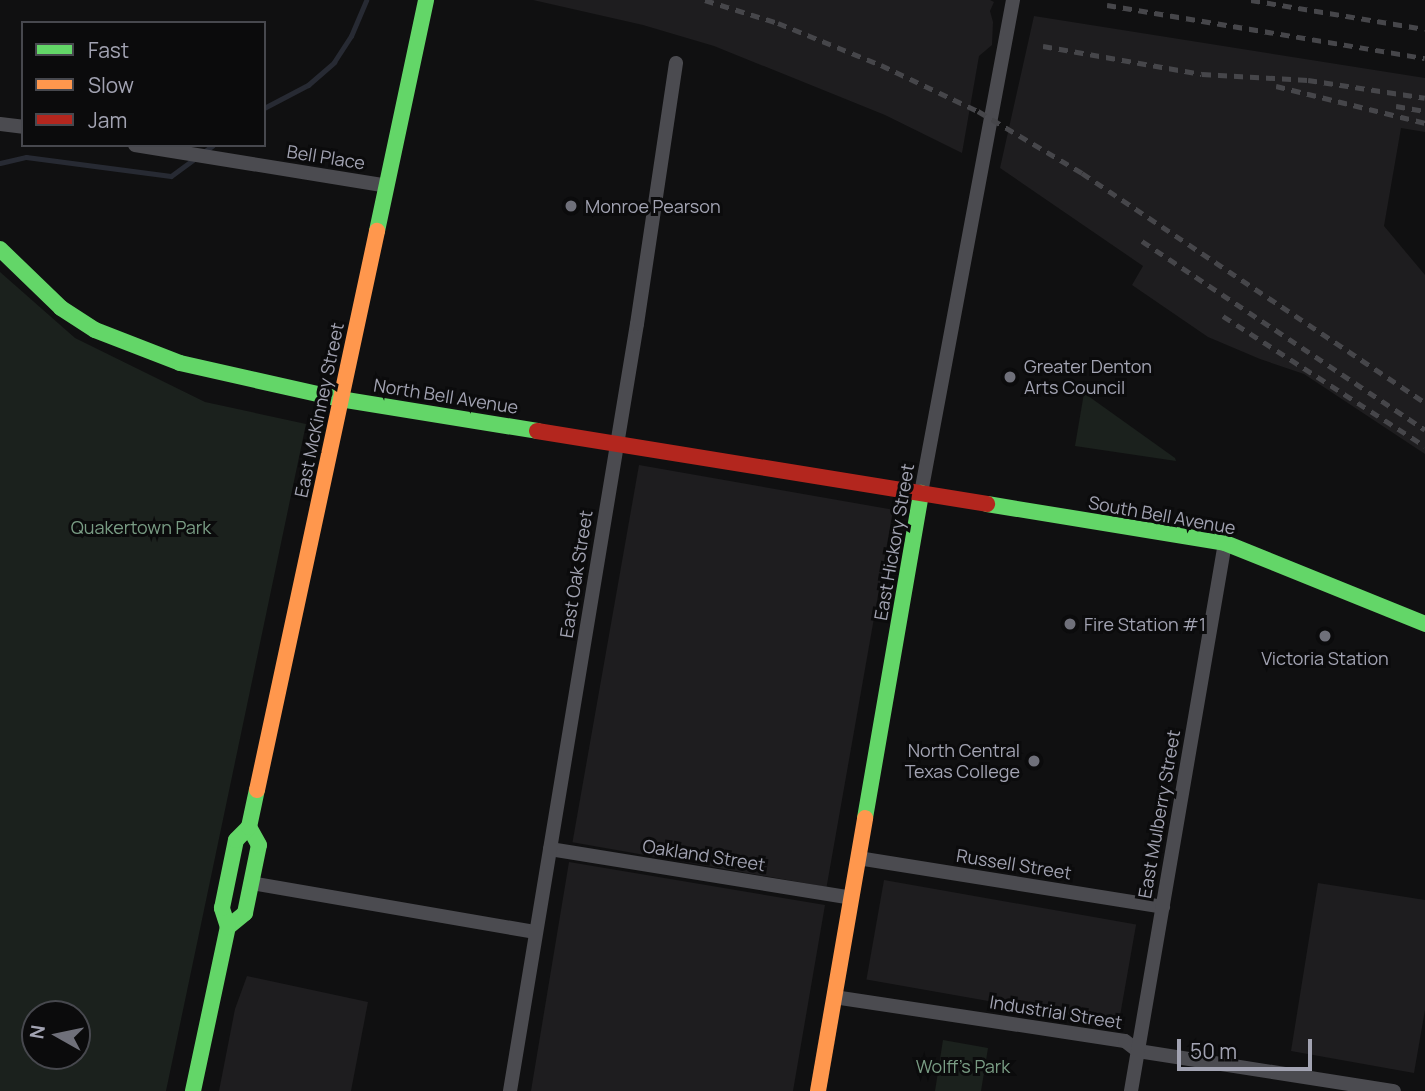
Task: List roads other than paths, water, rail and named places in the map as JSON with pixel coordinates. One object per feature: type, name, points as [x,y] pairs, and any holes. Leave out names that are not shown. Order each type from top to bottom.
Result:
[{"type":"main road","name":"East McKinney Street","points":[[193,1091],[228,927],[222,908],[236,840],[249,828],[426,0]]},
{"type":"main road","name":"North Bell Avenue","points":[[0,249],[61,308],[112,339],[180,363],[245,381],[921,493]]},
{"type":"main road","name":"South Bell Avenue","points":[[921,493],[1225,543],[1425,624]]},
{"type":"main road","name":"East Hickory Street","points":[[818,1091],[921,493]]},
{"type":"main road","name":"East McKinney Street","points":[[228,927],[244,912],[251,883],[259,845],[249,828]]},
{"type":"street","name":"East Hickory Street","points":[[921,493],[1013,0]]},
{"type":"street","name":"East Oak Street","points":[[510,1091],[617,444],[676,64]]},
{"type":"street","points":[[0,124],[21,127]]},
{"type":"street","name":"Bell Place","points":[[146,147],[387,186]]},
{"type":"street","name":"East Mulberry Street","points":[[1131,1091],[1225,543]]},
{"type":"street","name":"Oakland Street","points":[[550,849],[851,898]]},
{"type":"street","name":"Russell Street","points":[[858,858],[1163,907]]},
{"type":"street","points":[[251,883],[536,932]]},
{"type":"street","name":"Industrial Street","points":[[834,997],[1125,1041],[1138,1051],[1394,1091]]},
{"type":"waterway","points":[[266,107],[308,85],[334,62],[351,36],[366,0]]},
{"type":"waterway","points":[[0,163],[26,157],[171,176],[210,147]]},
{"type":"railway","points":[[705,0],[778,23],[881,65],[978,111],[1082,173],[1425,403]]},
{"type":"railway","points":[[1251,0],[1425,29]]},
{"type":"railway","points":[[1107,5],[1425,58]]},
{"type":"railway","points":[[1043,46],[1202,74],[1308,80],[1425,98]]},
{"type":"railway","points":[[1276,86],[1425,123]]},
{"type":"railway","points":[[1396,106],[1425,111]]},
{"type":"railway","points":[[1142,241],[1425,430]]},
{"type":"railway","points":[[1223,316],[1425,446]]},
{"type":"place","name":"Monroe Pearson","points":[[571,206]]},
{"type":"place","name":"Greater Denton Arts Council","points":[[1010,377]]},
{"type":"place","name":"Fire Station #1","points":[[1070,624]]},
{"type":"place","name":"Victoria Station","points":[[1325,636]]},
{"type":"place","name":"North Central Texas College","points":[[1034,761]]},
{"type":"park label","name":"Quakertown Park","points":[[141,527]]},
{"type":"park label","name":"Wolff’s Park","points":[[963,1066]]}]
